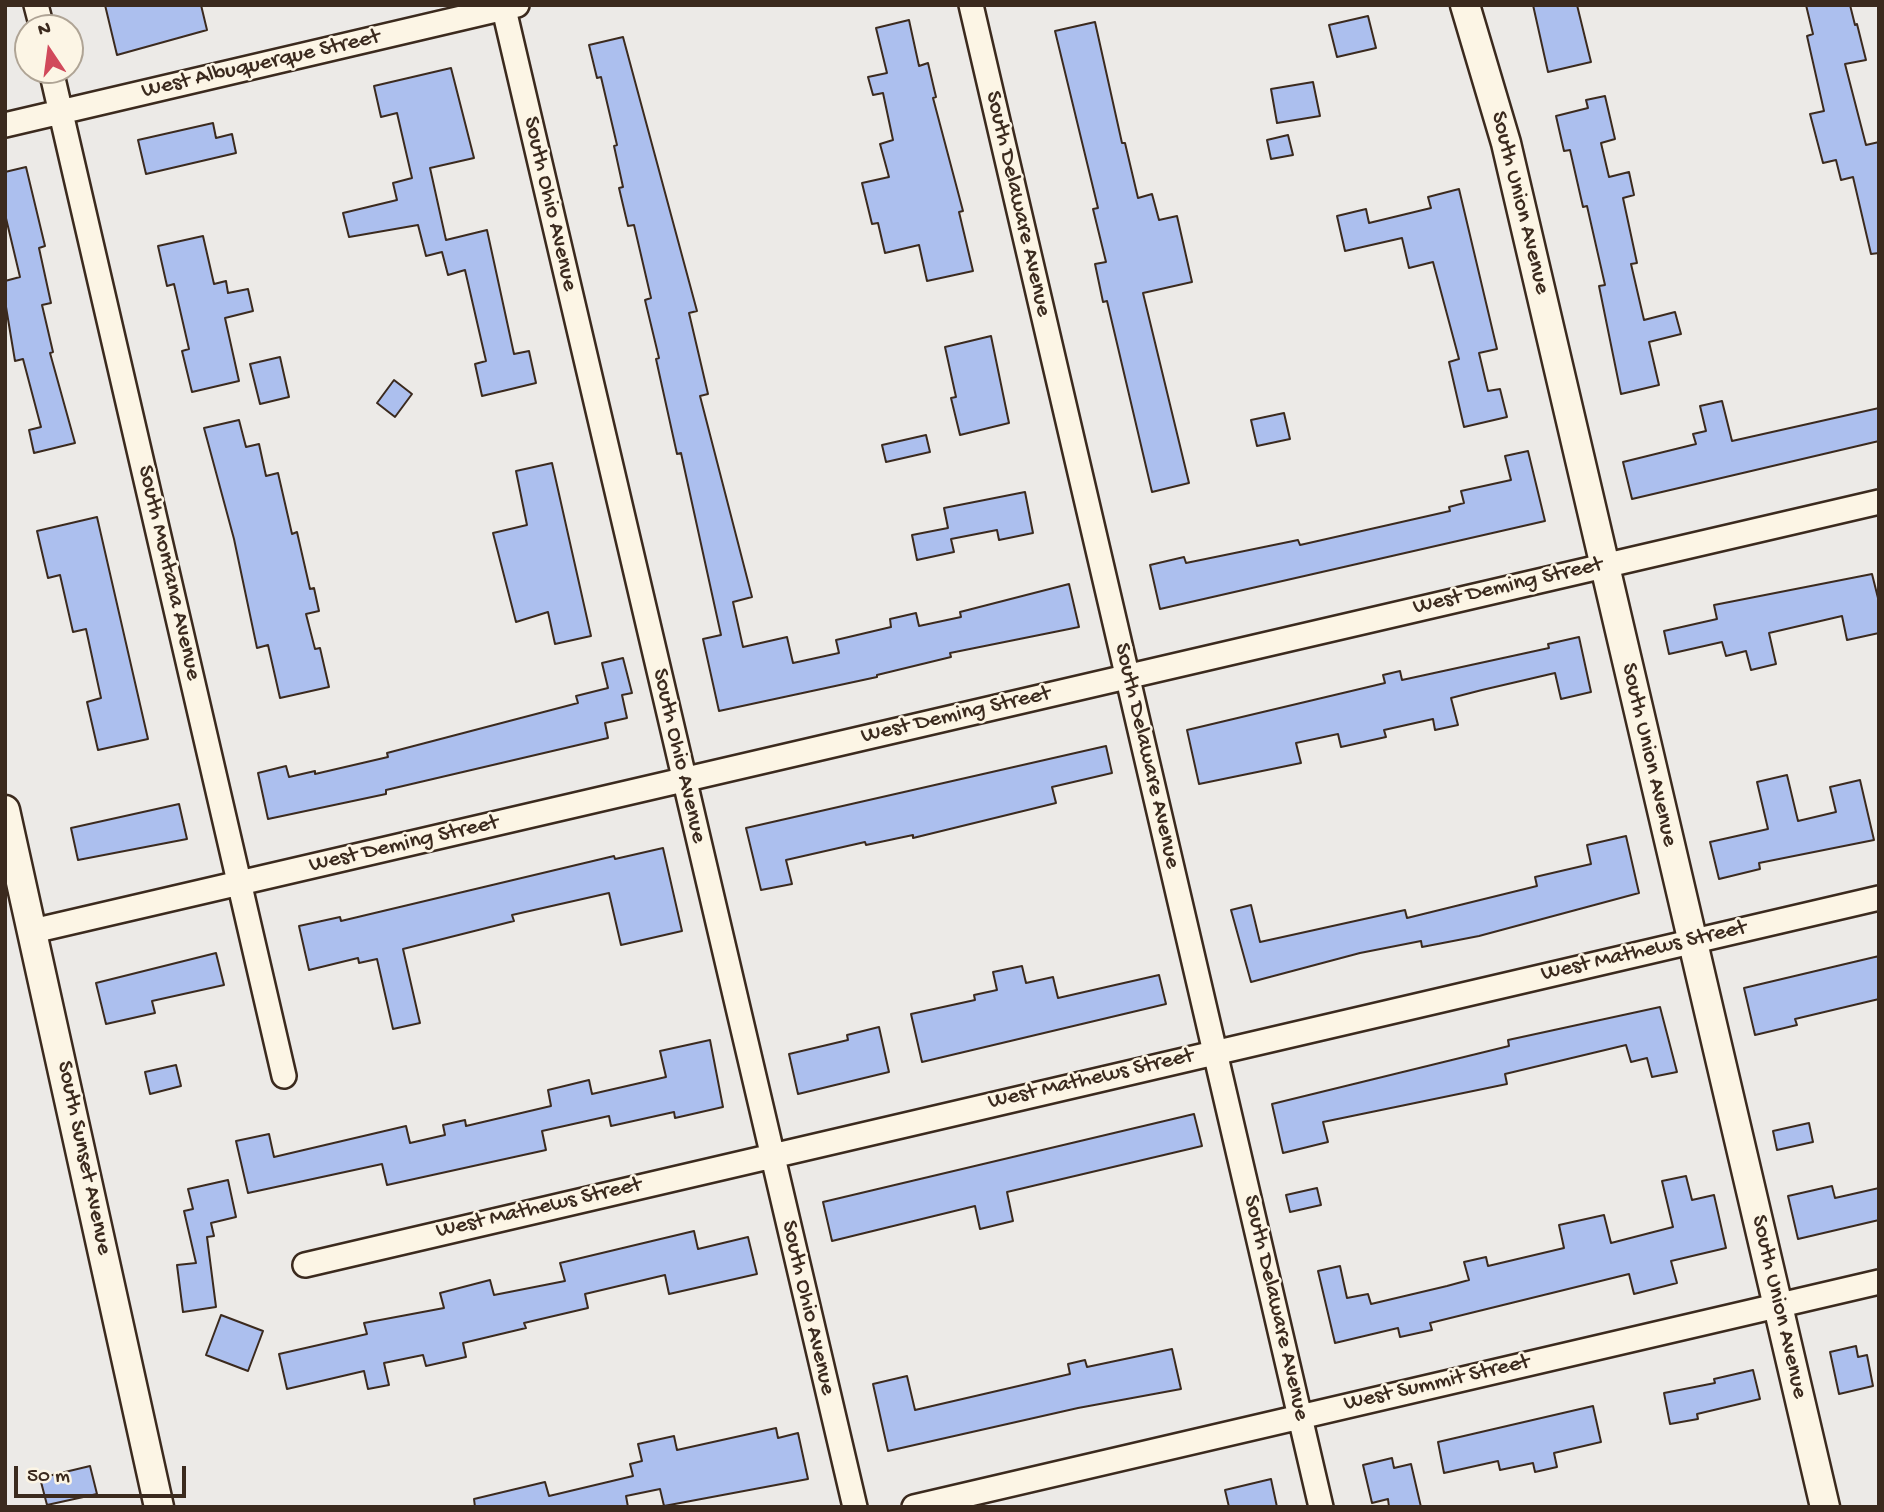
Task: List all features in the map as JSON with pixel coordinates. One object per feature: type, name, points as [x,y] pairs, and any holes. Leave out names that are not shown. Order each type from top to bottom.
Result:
[{"type":"main road","name":"South Union Avenue","points":[[1465,5],[1506,143],[1825,1507]]},
{"type":"main road","name":"South Sunset Avenue","points":[[5,810],[159,1507]]},
{"type":"street","name":"South Delaware Avenue","points":[[971,5],[1321,1507]]},
{"type":"street","name":"West Albuquerque Street","points":[[5,125],[508,6]]},
{"type":"street","name":"South Ohio Avenue","points":[[508,6],[684,779],[855,1507]]},
{"type":"street","name":"South Montana Avenue","points":[[54,84],[284,1076]]},
{"type":"street","name":"West Deming Street","points":[[33,931],[1879,502]]},
{"type":"street","name":"West Mathews Street","points":[[305,1265],[1879,898]]},
{"type":"street","name":"West Summit Street","points":[[914,1507],[1879,1282]]},
{"type":"building","points":[[105,5],[201,5],[207,30],[117,55]]},
{"type":"building","points":[[1533,5],[1577,5],[1591,62],[1548,72]]},
{"type":"building","points":[[1806,5],[1850,5],[1855,25],[1857,24],[1866,60],[1845,64],[1866,145],[1879,142],[1879,253],[1871,254],[1853,177],[1841,180],[1836,160],[1823,163],[1810,114],[1824,111],[1807,36],[1813,34]]},
{"type":"building","points":[[1368,16],[1376,48],[1337,57],[1329,25]]},
{"type":"building","points":[[909,20],[919,66],[928,63],[936,97],[933,98],[963,211],[959,212],[973,271],[927,281],[919,245],[885,253],[878,223],[872,224],[862,183],[889,177],[880,144],[893,140],[883,93],[873,95],[868,77],[887,73],[876,28]]},
{"type":"building","points":[[1095,22],[1122,143],[1125,143],[1138,198],[1152,194],[1159,220],[1177,216],[1192,282],[1143,293],[1189,483],[1152,492],[1107,301],[1103,302],[1095,264],[1106,262],[1093,209],[1098,208],[1055,31]]},
{"type":"building","points":[[623,37],[697,311],[689,313],[708,394],[700,396],[752,597],[733,602],[743,647],[787,637],[793,663],[839,653],[836,640],[891,627],[890,619],[916,613],[919,626],[961,617],[960,612],[1069,584],[1079,627],[950,653],[951,657],[877,677],[719,711],[703,639],[721,635],[681,453],[677,454],[656,359],[659,358],[645,300],[651,298],[634,225],[628,226],[619,188],[623,187],[614,146],[617,145],[601,77],[597,78],[589,45]]},
{"type":"building","points":[[451,68],[474,158],[430,168],[446,240],[487,230],[514,354],[529,351],[536,383],[482,396],[475,364],[486,361],[465,270],[448,275],[442,252],[426,256],[418,225],[349,237],[343,213],[397,200],[393,183],[412,178],[397,113],[381,117],[374,86]]},
{"type":"building","points":[[1313,82],[1320,116],[1277,123],[1271,89]]},
{"type":"building","points":[[1605,96],[1615,139],[1601,143],[1609,177],[1629,172],[1634,195],[1623,198],[1637,263],[1631,264],[1644,320],[1675,312],[1681,334],[1649,342],[1659,385],[1621,394],[1599,286],[1605,285],[1587,206],[1583,207],[1570,150],[1564,151],[1556,116],[1588,108],[1586,100]]},
{"type":"building","points":[[213,123],[216,138],[232,134],[236,153],[146,174],[138,140]]},
{"type":"building","points":[[1288,135],[1293,155],[1271,159],[1267,140]]},
{"type":"building","points":[[26,167],[45,246],[39,248],[51,303],[42,305],[53,352],[50,353],[75,443],[34,453],[29,430],[41,427],[23,359],[15,361],[5,301],[5,281],[20,277],[5,214],[5,172]]},
{"type":"building","points":[[1459,189],[1497,349],[1479,353],[1488,391],[1500,389],[1507,417],[1464,427],[1449,362],[1459,359],[1433,262],[1409,268],[1402,238],[1345,251],[1337,216],[1366,209],[1369,223],[1431,208],[1428,197]]},
{"type":"building","points":[[203,236],[214,284],[226,281],[228,293],[248,289],[253,311],[225,318],[239,381],[192,392],[182,351],[189,349],[174,284],[167,286],[158,246]]},
{"type":"building","points":[[991,336],[1009,423],[960,435],[951,398],[956,397],[945,347]]},
{"type":"building","points":[[280,357],[289,397],[260,404],[250,364]]},
{"type":"building","points":[[394,380],[412,394],[395,417],[377,403]]},
{"type":"building","points":[[1722,401],[1732,441],[1879,408],[1879,441],[1632,499],[1623,462],[1696,444],[1693,434],[1706,431],[1700,406]]},
{"type":"building","points":[[1284,413],[1290,439],[1257,446],[1251,420]]},
{"type":"building","points":[[239,420],[246,447],[259,444],[266,476],[278,473],[292,534],[297,532],[310,589],[314,588],[319,611],[306,614],[315,649],[320,648],[329,687],[280,698],[268,645],[257,648],[234,539],[204,428]]},
{"type":"building","points":[[926,435],[930,452],[886,462],[882,445]]},
{"type":"building","points":[[1528,451],[1545,521],[1160,609],[1150,565],[1184,557],[1186,563],[1298,540],[1300,545],[1450,511],[1449,507],[1464,503],[1461,491],[1511,480],[1505,456]]},
{"type":"building","points":[[552,463],[591,636],[555,644],[548,612],[516,622],[493,533],[527,525],[516,471]]},
{"type":"building","points":[[1025,492],[1033,533],[999,540],[997,530],[951,539],[954,552],[917,560],[912,535],[948,528],[944,508]]},
{"type":"building","points":[[97,517],[148,739],[98,750],[87,702],[101,698],[86,629],[73,632],[60,575],[48,578],[37,531]]},
{"type":"building","points":[[1872,574],[1879,602],[1879,633],[1847,640],[1842,616],[1769,633],[1776,664],[1751,670],[1746,651],[1726,656],[1722,642],[1669,654],[1664,631],[1717,619],[1714,605]]},
{"type":"building","points":[[1579,637],[1591,692],[1561,699],[1555,673],[1482,690],[1451,698],[1458,725],[1435,730],[1433,719],[1384,730],[1386,737],[1341,747],[1338,734],[1296,743],[1301,763],[1199,784],[1187,730],[1385,683],[1383,675],[1400,671],[1402,680],[1549,648],[1548,644]]},
{"type":"building","points":[[623,658],[632,693],[622,695],[627,718],[605,723],[608,738],[386,790],[386,794],[268,819],[258,773],[286,766],[289,777],[315,771],[315,774],[388,757],[387,753],[578,703],[576,696],[608,688],[602,663]]},
{"type":"building","points":[[1106,746],[1112,773],[1052,787],[1056,803],[913,838],[913,835],[866,845],[865,842],[786,860],[792,884],[761,890],[746,828]]},
{"type":"building","points":[[1787,775],[1798,821],[1836,812],[1830,787],[1860,780],[1874,840],[1759,863],[1760,869],[1719,879],[1710,842],[1768,829],[1757,782]]},
{"type":"building","points":[[179,804],[187,839],[78,860],[71,828]]},
{"type":"building","points":[[1626,836],[1639,893],[1479,936],[1422,947],[1421,941],[1360,953],[1251,982],[1231,910],[1251,905],[1260,942],[1405,910],[1407,918],[1537,886],[1535,877],[1591,864],[1587,845]]},
{"type":"building","points":[[663,848],[682,931],[621,945],[609,893],[512,915],[514,921],[403,949],[420,1023],[393,1029],[377,959],[359,963],[358,958],[309,970],[299,926],[340,917],[341,921],[614,856],[615,859]]},
{"type":"building","points":[[216,953],[224,985],[152,1001],[155,1013],[106,1024],[96,983]]},
{"type":"building","points":[[1879,956],[1879,999],[1795,1019],[1797,1025],[1755,1035],[1744,988]]},
{"type":"building","points":[[1022,966],[1026,983],[1053,977],[1058,998],[1159,975],[1166,1004],[922,1062],[911,1014],[975,1000],[974,995],[997,990],[993,972]]},
{"type":"building","points":[[1660,1007],[1677,1072],[1652,1077],[1647,1058],[1631,1062],[1626,1045],[1505,1074],[1507,1084],[1323,1122],[1328,1142],[1283,1153],[1272,1104],[1509,1046],[1508,1040]]},
{"type":"building","points":[[879,1027],[889,1072],[798,1094],[789,1054],[848,1040],[847,1035]]},
{"type":"building","points":[[710,1040],[723,1107],[675,1118],[674,1112],[611,1126],[609,1116],[542,1131],[546,1150],[387,1185],[382,1164],[248,1193],[236,1141],[269,1134],[274,1157],[406,1126],[410,1143],[445,1135],[443,1125],[465,1120],[466,1126],[551,1106],[548,1090],[589,1080],[592,1094],[666,1077],[660,1051]]},
{"type":"building","points":[[176,1065],[181,1086],[150,1094],[145,1072]]},
{"type":"building","points":[[1194,1114],[1202,1146],[1007,1192],[1013,1221],[980,1229],[975,1206],[832,1241],[823,1202]]},
{"type":"building","points":[[1809,1123],[1813,1142],[1777,1150],[1773,1131]]},
{"type":"building","points":[[1686,1176],[1692,1200],[1714,1195],[1726,1248],[1671,1261],[1677,1283],[1634,1294],[1629,1274],[1430,1323],[1432,1330],[1400,1337],[1398,1328],[1335,1343],[1318,1271],[1340,1266],[1347,1298],[1368,1294],[1371,1304],[1447,1286],[1469,1280],[1464,1262],[1486,1257],[1488,1266],[1564,1248],[1559,1225],[1604,1215],[1611,1243],[1673,1227],[1662,1181]]},
{"type":"building","points":[[228,1180],[236,1217],[211,1223],[214,1236],[207,1237],[216,1307],[183,1312],[177,1265],[196,1263],[184,1211],[193,1209],[188,1189]]},
{"type":"building","points":[[1832,1186],[1835,1198],[1879,1188],[1879,1220],[1798,1239],[1788,1196]]},
{"type":"building","points":[[1317,1188],[1321,1205],[1290,1212],[1286,1195]]},
{"type":"building","points":[[694,1231],[698,1249],[748,1237],[757,1274],[669,1294],[665,1275],[585,1294],[588,1308],[524,1323],[526,1328],[463,1343],[466,1357],[426,1366],[423,1355],[384,1363],[389,1385],[368,1389],[364,1371],[287,1389],[279,1354],[367,1334],[364,1323],[444,1308],[440,1293],[490,1280],[494,1295],[565,1281],[560,1263]]},
{"type":"building","points":[[221,1315],[263,1331],[248,1371],[206,1355]]},
{"type":"building","points":[[1856,1346],[1858,1357],[1867,1355],[1873,1386],[1839,1394],[1830,1352]]},
{"type":"building","points":[[1172,1349],[1181,1389],[1078,1408],[888,1451],[873,1384],[907,1376],[915,1410],[1070,1374],[1068,1364],[1085,1360],[1087,1367]]},
{"type":"building","points":[[1753,1370],[1760,1399],[1697,1414],[1698,1419],[1670,1424],[1664,1393],[1715,1383],[1714,1379]]},
{"type":"building","points":[[1593,1406],[1601,1442],[1554,1453],[1557,1467],[1535,1472],[1533,1463],[1500,1470],[1498,1461],[1444,1473],[1438,1442]]},
{"type":"building","points":[[776,1428],[778,1438],[798,1433],[808,1479],[664,1506],[660,1489],[626,1496],[628,1507],[475,1507],[474,1499],[545,1482],[549,1496],[633,1476],[630,1464],[642,1461],[638,1444],[674,1436],[677,1450]]},
{"type":"building","points":[[1392,1458],[1394,1468],[1411,1464],[1421,1507],[1389,1507],[1388,1499],[1372,1503],[1363,1465]]},
{"type":"building","points":[[90,1466],[97,1494],[47,1505],[40,1478]]},
{"type":"building","points":[[1271,1479],[1277,1507],[1229,1507],[1225,1490]]}]
